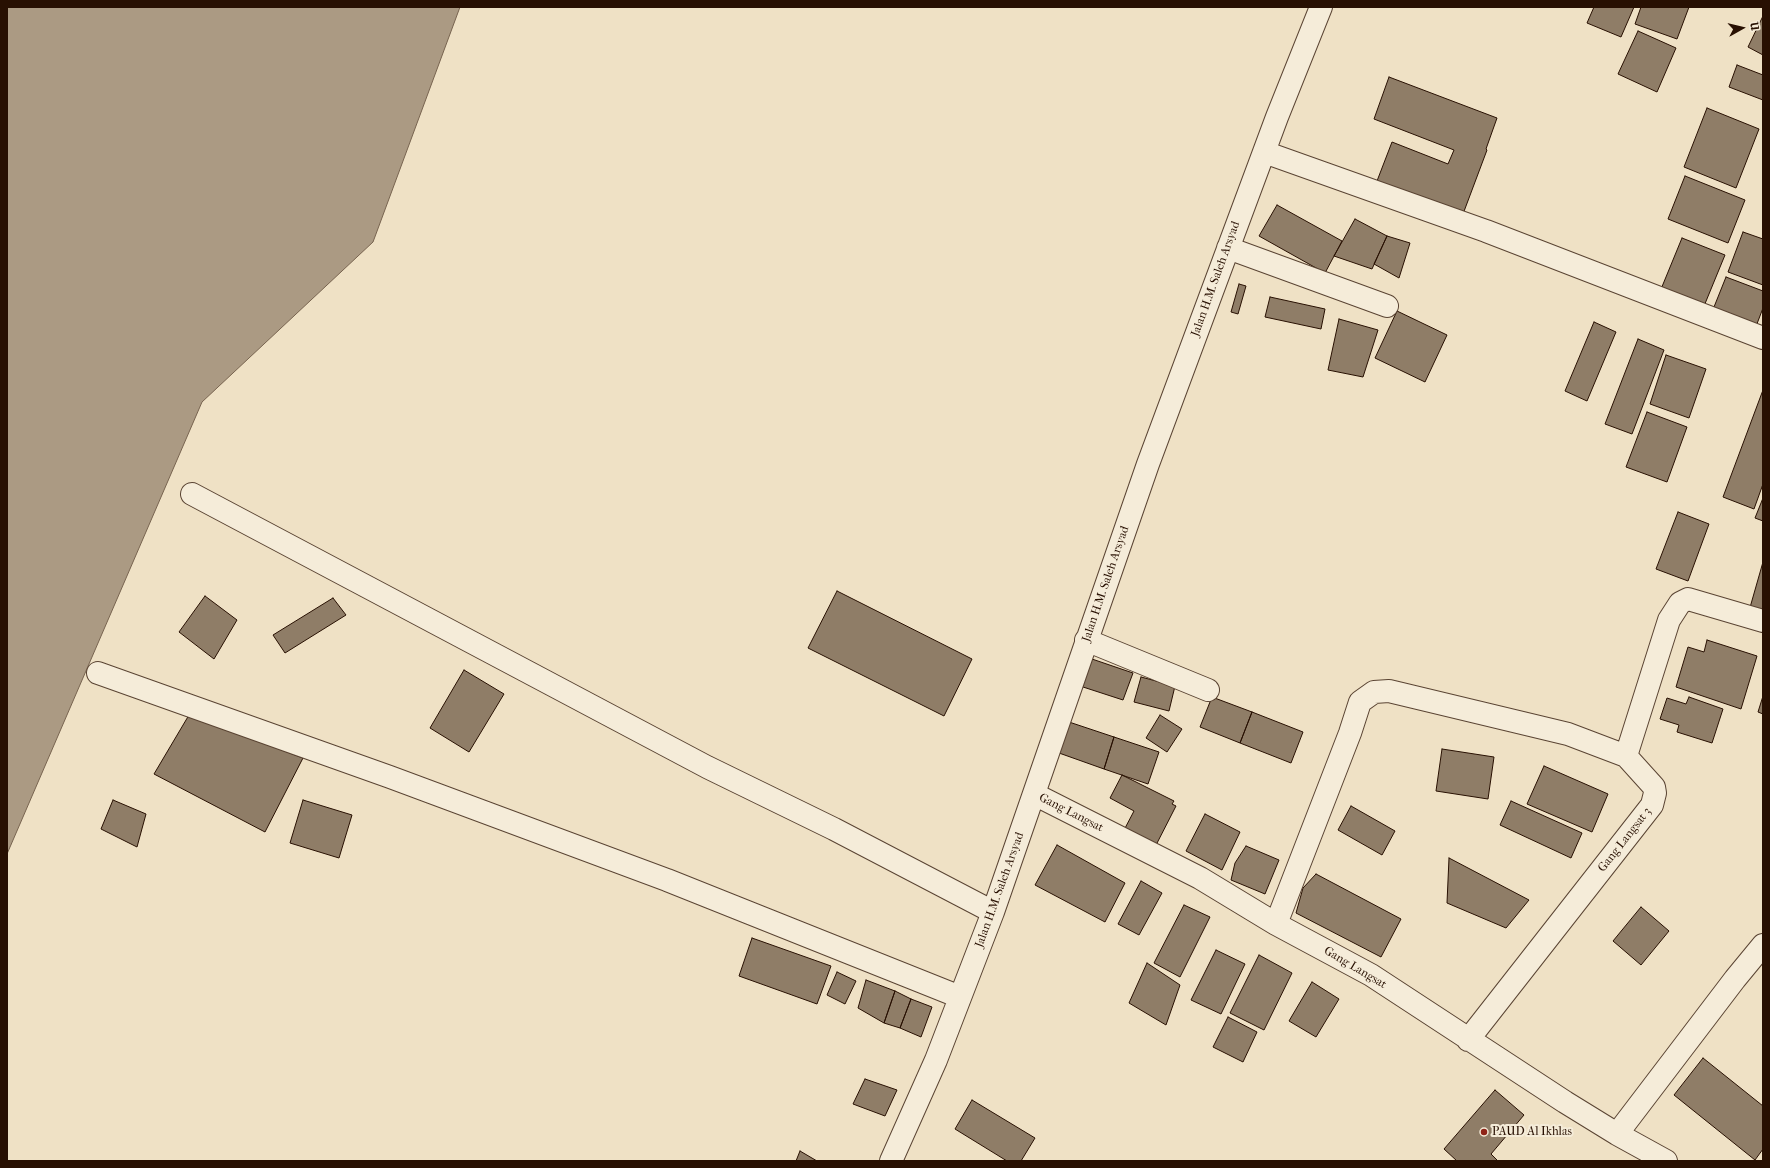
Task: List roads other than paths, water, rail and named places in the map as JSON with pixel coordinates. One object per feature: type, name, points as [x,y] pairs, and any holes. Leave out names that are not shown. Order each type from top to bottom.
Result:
[{"type":"street","name":"Jalan H.M. Saleh Arsyad","points":[[891,1161],[936,1060],[993,912],[1150,456],[1264,152],[1321,7]]},
{"type":"street","points":[[1264,152],[1486,231],[1763,338]]},
{"type":"street","points":[[1228,248],[1387,306]]},
{"type":"street","points":[[192,494],[706,767],[834,829],[993,912]]},
{"type":"street","points":[[1276,924],[1350,733],[1360,702],[1374,692],[1389,691],[1568,734],[1626,756],[1669,620],[1680,603],[1688,599],[1763,621]]},
{"type":"street","points":[[1086,640],[1208,690]]},
{"type":"street","points":[[98,673],[390,777],[667,880],[960,997]]},
{"type":"street","name":"Gang Langsat 3","points":[[1468,1040],[1652,805],[1655,793],[1654,787],[1626,756]]},
{"type":"street","name":"Gang Langsat","points":[[1034,794],[1200,878],[1276,924],[1371,975],[1468,1040],[1618,1134],[1666,1161]]},
{"type":"street","points":[[1618,1134],[1735,979],[1763,945]]},
{"type":"place","name":"PAUD Al Ikhlas","points":[[1484,1132]]}]
